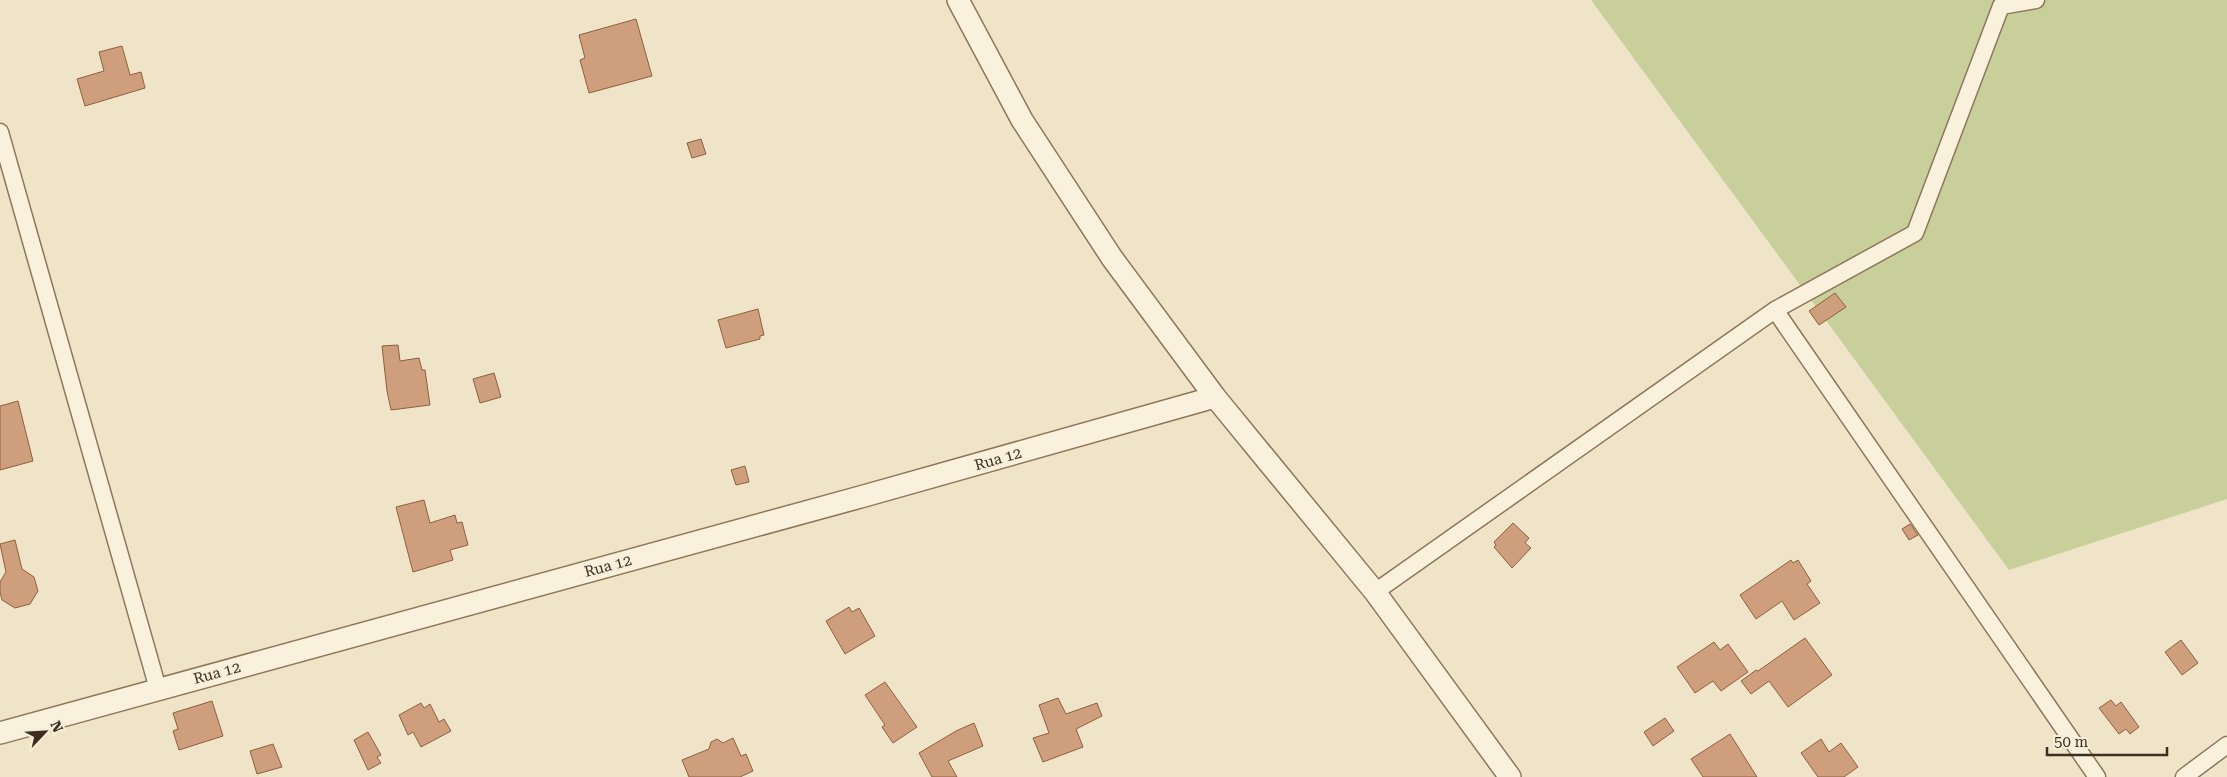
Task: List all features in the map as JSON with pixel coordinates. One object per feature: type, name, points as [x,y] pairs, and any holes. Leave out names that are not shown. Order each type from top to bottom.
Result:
[{"type":"street","points":[[958,0],[1022,120],[1112,258],[1215,397],[1375,592],[1510,777]]},
{"type":"street","points":[[1375,592],[1775,310],[1915,232],[2001,6],[2036,0]]},
{"type":"street","points":[[0,132],[158,689]]},
{"type":"street","points":[[1775,310],[2097,777]]},
{"type":"street","name":"Rua 12","points":[[0,733],[864,496],[1215,397]]},
{"type":"street","points":[[2184,777],[2227,745]]},
{"type":"green space","points":[[1591,0],[2227,0],[2227,499],[2009,570]]},
{"type":"building","points":[[636,19],[652,76],[589,93],[580,60],[585,58],[579,35]]},
{"type":"building","points":[[122,46],[130,75],[141,72],[145,88],[85,106],[77,79],[104,71],[99,52]]},
{"type":"building","points":[[701,139],[706,154],[692,158],[687,143]]},
{"type":"building","points":[[1835,293],[1846,307],[1819,325],[1809,311]]},
{"type":"building","points":[[758,309],[764,335],[760,336],[760,339],[726,348],[718,320]]},
{"type":"building","points":[[398,345],[400,361],[419,358],[422,370],[425,370],[430,405],[391,410],[382,346]]},
{"type":"building","points":[[494,373],[501,397],[480,403],[473,379]]},
{"type":"building","points":[[18,401],[33,461],[0,470],[0,406]]},
{"type":"building","points":[[745,466],[749,482],[736,485],[731,470]]},
{"type":"building","points":[[424,500],[430,523],[455,515],[457,523],[462,522],[468,545],[450,550],[453,560],[413,572],[396,507]]},
{"type":"building","points":[[1513,523],[1529,538],[1525,543],[1531,548],[1512,568],[1494,547],[1496,545],[1494,542]]},
{"type":"building","points":[[1910,524],[1918,535],[1909,540],[1902,529]]},
{"type":"building","points":[[15,540],[22,569],[34,577],[38,591],[30,604],[15,608],[2,600],[0,592],[0,582],[6,572],[0,544]]},
{"type":"building","points":[[1791,560],[1793,563],[1798,560],[1811,581],[1807,584],[1820,603],[1794,620],[1782,601],[1756,619],[1740,595]]},
{"type":"building","points":[[849,607],[852,612],[859,608],[875,636],[845,654],[826,621]]},
{"type":"building","points":[[1805,638],[1832,675],[1788,707],[1769,681],[1751,694],[1741,681]]},
{"type":"building","points":[[2181,640],[2198,663],[2182,675],[2165,652]]},
{"type":"building","points":[[1714,642],[1720,650],[1728,644],[1748,672],[1721,691],[1713,681],[1695,693],[1677,667]]},
{"type":"building","points":[[885,682],[917,727],[893,743],[882,727],[885,725],[865,695]]},
{"type":"building","points":[[1058,698],[1066,714],[1097,703],[1102,716],[1076,729],[1083,747],[1043,762],[1033,738],[1049,733],[1039,705]]},
{"type":"building","points":[[2111,700],[2116,706],[2121,702],[2139,727],[2130,734],[2126,729],[2119,734],[2099,708]]},
{"type":"building","points":[[212,701],[223,736],[179,750],[173,731],[178,729],[173,713]]},
{"type":"building","points":[[421,703],[424,708],[430,704],[439,722],[444,719],[451,731],[421,747],[413,732],[408,735],[399,715]]},
{"type":"building","points":[[1665,718],[1674,731],[1653,746],[1644,732]]},
{"type":"building","points":[[974,723],[983,746],[948,761],[957,777],[932,777],[919,753],[956,731]]},
{"type":"building","points":[[368,732],[381,755],[377,757],[381,763],[368,770],[354,740]]},
{"type":"building","points":[[1730,734],[1757,777],[1703,777],[1691,759]]},
{"type":"building","points":[[733,738],[741,756],[746,754],[753,771],[740,777],[689,777],[682,760],[709,749],[711,742],[717,739],[723,743]]},
{"type":"building","points":[[1821,739],[1829,752],[1841,743],[1858,767],[1844,777],[1818,777],[1801,753]]},
{"type":"building","points":[[273,744],[282,767],[257,774],[250,751]]}]
